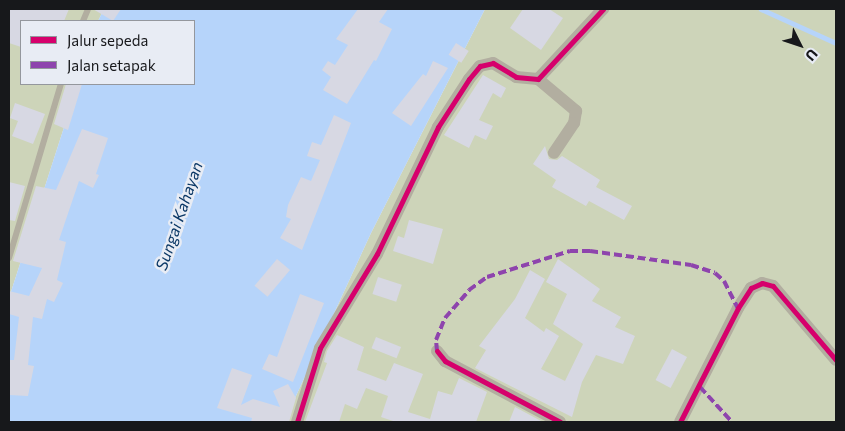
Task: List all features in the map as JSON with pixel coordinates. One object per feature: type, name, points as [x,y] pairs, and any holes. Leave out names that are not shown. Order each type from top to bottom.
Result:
[{"type":"street","points":[[538,79],[603,9]]},
{"type":"street","points":[[297,422],[320,348],[377,254],[438,127],[469,79],[480,66],[493,64],[516,77],[538,79],[576,111],[574,123],[554,153]]},
{"type":"street","points":[[680,422],[738,308],[751,288],[762,283],[773,286],[836,360]]},
{"type":"street","points":[[437,351],[445,361],[560,422]]},
{"type":"lane","points":[[9,258],[60,85]]},
{"type":"green space","points":[[9,9],[104,9],[98,20],[20,20],[20,85],[78,85],[9,298]]},
{"type":"green space","points":[[485,9],[836,9],[836,422],[284,422],[371,233]]},
{"type":"water","name":"Sungai Kahayan","points":[[104,9],[485,9],[371,233],[284,422],[9,422],[9,298],[78,85],[195,85],[195,20],[98,20]]},
{"type":"building","points":[[9,9],[69,9],[64,20],[20,20],[20,47],[9,43]]},
{"type":"building","points":[[93,9],[121,9],[114,20]]},
{"type":"building","points":[[358,9],[388,9],[379,22],[392,29],[376,61],[374,60],[347,104],[323,90],[331,77],[322,70],[328,61],[335,65],[348,45],[336,39]]},
{"type":"building","points":[[523,9],[549,9],[563,18],[541,50],[510,28]]},
{"type":"building","points":[[456,43],[469,51],[461,63],[449,55]]},
{"type":"building","points":[[433,61],[448,68],[411,126],[392,113],[423,74],[426,76]]},
{"type":"building","points":[[483,75],[506,88],[501,98],[493,93],[479,120],[493,126],[486,140],[475,135],[469,148],[444,135]]},
{"type":"building","points":[[66,85],[82,85],[68,130],[54,124]]},
{"type":"building","points":[[15,103],[45,114],[33,144],[12,136],[18,121],[10,118]]},
{"type":"building","points":[[334,115],[351,123],[302,250],[280,238],[291,219],[286,217],[288,205],[301,177],[311,181],[320,160],[307,156],[312,142],[321,145]]},
{"type":"building","points":[[82,129],[108,138],[96,174],[99,175],[93,188],[79,181],[59,240],[66,242],[57,280],[63,283],[54,302],[47,299],[42,319],[33,317],[28,365],[34,366],[28,396],[9,395],[9,360],[14,360],[19,317],[9,314],[9,291],[29,296],[42,268],[13,261],[36,186],[56,190]]},
{"type":"building","points":[[545,146],[549,159],[557,160],[562,156],[600,180],[596,187],[632,206],[624,220],[589,201],[586,206],[552,187],[556,180],[533,164]]},
{"type":"building","points":[[9,182],[25,186],[15,221],[9,220]]},
{"type":"building","points":[[409,220],[443,229],[433,264],[393,251],[398,236],[404,238]]},
{"type":"building","points":[[277,259],[290,270],[268,297],[255,286]]},
{"type":"building","points":[[558,259],[600,289],[592,301],[621,317],[615,327],[635,336],[623,364],[596,355],[582,382],[572,417],[475,368],[486,350],[479,346],[515,299],[530,270],[545,279],[525,318],[544,332],[546,328],[559,336],[541,369],[565,381],[583,344],[553,324],[567,294],[546,282]]},
{"type":"building","points":[[378,277],[402,285],[396,302],[372,294]]},
{"type":"building","points":[[300,294],[324,303],[293,382],[262,369],[269,354],[277,357]]},
{"type":"building","points":[[337,335],[364,347],[357,370],[386,381],[394,363],[423,374],[408,412],[430,419],[438,391],[452,395],[459,378],[487,392],[476,422],[396,422],[381,417],[388,396],[366,388],[357,409],[345,404],[339,422],[305,422],[327,363],[324,362],[327,351]]},
{"type":"building","points":[[376,337],[401,347],[397,358],[372,348]]},
{"type":"building","points":[[672,349],[687,357],[671,388],[656,380]]},
{"type":"building","points":[[232,368],[252,375],[241,405],[253,399],[280,407],[273,391],[288,384],[296,398],[289,422],[251,422],[252,418],[217,408]]},
{"type":"building","points":[[515,407],[543,422],[509,422]]},
{"type":"waterway","points":[[761,9],[836,43]]},
{"type":"marked path","points":[[437,351],[436,340],[445,318],[469,290],[487,277],[570,251],[590,251],[691,265],[715,273],[724,281],[738,308]]},
{"type":"marked path","points":[[700,387],[732,422]]},
{"type":"cycle path","points":[[297,422],[320,348],[377,254],[438,127],[469,79],[480,66],[493,63],[516,77],[538,79],[603,9]]},
{"type":"cycle path","points":[[680,422],[738,308],[751,288],[762,283],[773,286],[836,360]]},
{"type":"cycle path","points":[[437,351],[445,361],[560,422]]}]
